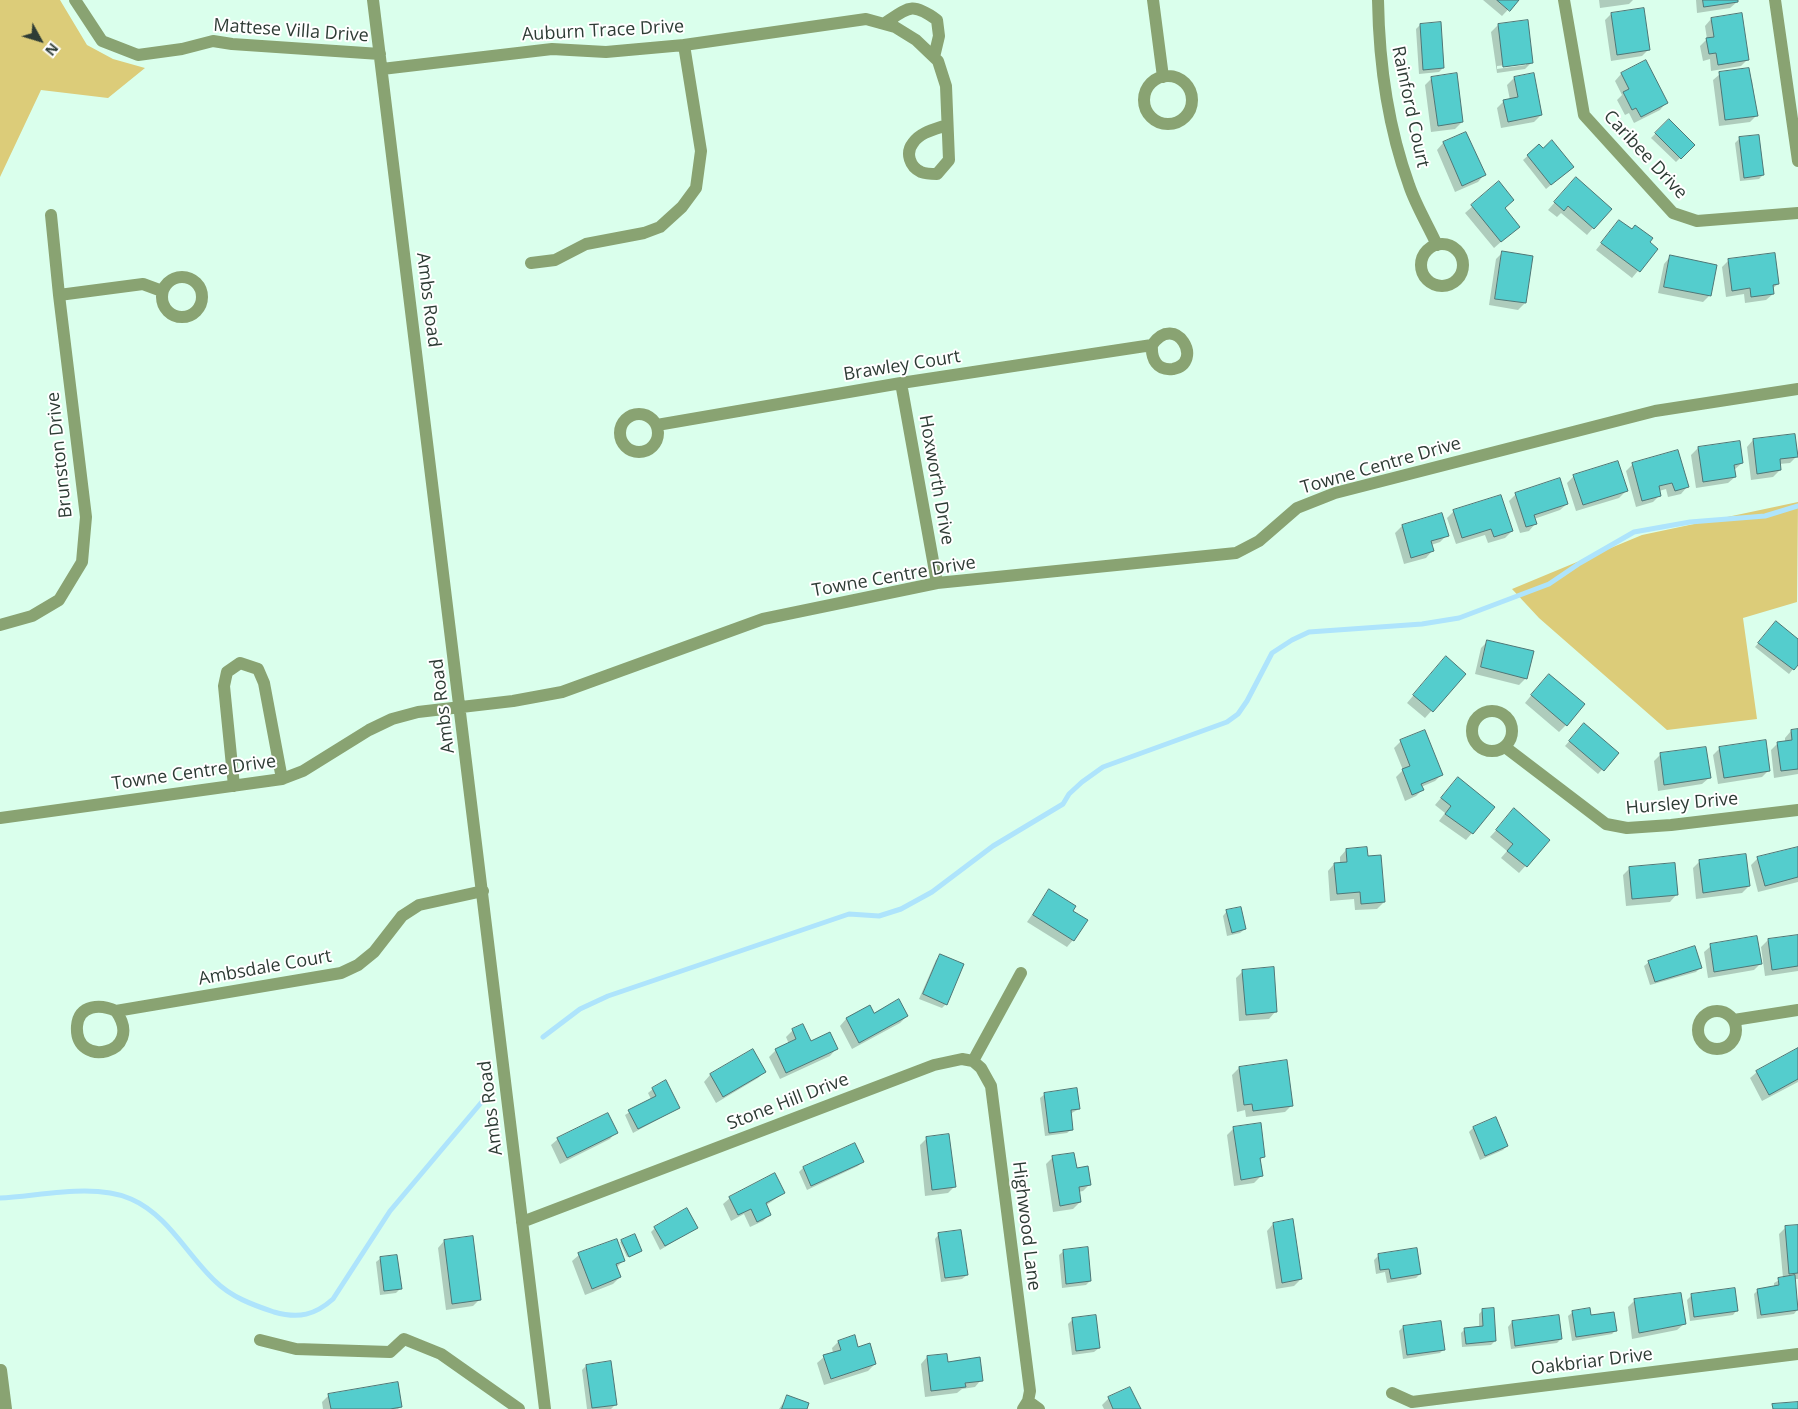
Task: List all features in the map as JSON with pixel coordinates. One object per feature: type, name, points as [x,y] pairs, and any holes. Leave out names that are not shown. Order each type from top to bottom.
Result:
[{"type":"street","name":"Mattese Villa Drive","points":[[75,0],[102,41],[138,56],[182,49],[213,41],[232,44],[380,54]]},
{"type":"street","name":"Ambs Road","points":[[373,0],[545,1409]]},
{"type":"street","points":[[1153,0],[1163,77]]},
{"type":"street","name":"Rainford Court","points":[[1378,0],[1378,42],[1394,136],[1409,186],[1437,245]]},
{"type":"street","name":"Caribee Drive","points":[[1564,0],[1584,115],[1673,213],[1697,221],[1798,213]]},
{"type":"street","points":[[1775,0],[1798,162]]},
{"type":"street","points":[[885,23],[907,9],[921,9],[937,20],[939,36],[934,56]]},
{"type":"street","name":"Auburn Trace Drive","points":[[382,69],[552,49],[606,52],[684,45],[866,19],[885,23],[916,40],[938,61],[946,86],[947,125]]},
{"type":"street","points":[[531,262],[555,260],[586,244],[644,233],[660,227],[682,207],[692,194],[696,188],[701,151],[684,45]]},
{"type":"street","name":"Brunston Drive","points":[[0,625],[32,616],[59,600],[82,562],[86,517],[51,215]]},
{"type":"street","points":[[59,295],[143,284],[162,291]]},
{"type":"street","name":"Brawley Court","points":[[657,424],[900,383],[1152,345]]},
{"type":"street","name":"Hoxworth Drive","points":[[900,383],[937,583]]},
{"type":"street","name":"Towne Centre Drive","points":[[0,818],[282,779],[302,771],[369,730],[392,719],[418,712],[513,701],[562,692],[763,619],[937,583],[1236,554],[1259,541],[1297,508],[1335,493],[1655,411],[1798,389]]},
{"type":"street","points":[[234,786],[224,686],[227,672],[240,663],[258,670],[264,683],[282,779]]},
{"type":"street","name":"Hursley Drive","points":[[1504,747],[1606,824],[1627,828],[1671,825],[1798,810]]},
{"type":"street","name":"Ambsdale Court","points":[[116,1011],[341,973],[358,965],[374,952],[402,916],[419,905],[483,891]]},
{"type":"street","points":[[973,1061],[1021,973]]},
{"type":"street","points":[[1734,1020],[1798,1010]]},
{"type":"street","name":"Stone Hill Drive","points":[[522,1222],[934,1065],[962,1059],[973,1061]]},
{"type":"street","name":"Highwood Lane","points":[[973,1061],[981,1068],[991,1086],[1030,1390],[1026,1405],[1039,1409]]},
{"type":"street","points":[[260,1340],[296,1349],[390,1352],[404,1339],[441,1354],[518,1409]]},
{"type":"street","name":"Oakbriar Drive","points":[[1392,1393],[1412,1402],[1798,1354]]},
{"type":"street","points":[[1,1370],[6,1409]]},
{"type":"shaded area","points":[[0,0],[60,0],[87,45],[113,59],[145,68],[108,98],[41,90],[0,177]]},
{"type":"shaded area","points":[[1798,502],[1797,602],[1743,618],[1757,719],[1667,730],[1539,618],[1512,589],[1642,535]]},
{"type":"building","points":[[1497,0],[1519,0],[1510,11]]},
{"type":"building","points":[[1703,0],[1738,0],[1738,2],[1704,7]]},
{"type":"building","points":[[1644,8],[1650,50],[1617,55],[1611,13]]},
{"type":"building","points":[[1742,13],[1749,60],[1718,65],[1716,53],[1709,54],[1706,38],[1714,37],[1711,18]]},
{"type":"building","points":[[1528,20],[1533,63],[1503,67],[1498,24]]},
{"type":"building","points":[[1441,22],[1444,68],[1423,70],[1420,24]]},
{"type":"building","points":[[1646,60],[1668,103],[1641,117],[1636,108],[1632,110],[1623,92],[1629,89],[1621,73]]},
{"type":"building","points":[[1749,68],[1758,116],[1725,120],[1719,72]]},
{"type":"building","points":[[1457,73],[1463,122],[1438,126],[1431,77]]},
{"type":"building","points":[[1534,73],[1542,115],[1508,122],[1503,100],[1518,97],[1514,77]]},
{"type":"building","points":[[1669,119],[1695,145],[1681,159],[1655,133]]},
{"type":"building","points":[[1466,132],[1486,175],[1462,186],[1443,142]]},
{"type":"building","points":[[1759,135],[1764,175],[1744,178],[1739,137]]},
{"type":"building","points":[[1552,140],[1574,167],[1551,185],[1527,155],[1539,144],[1543,148]]},
{"type":"building","points":[[1576,177],[1612,209],[1594,229],[1568,206],[1564,211],[1554,202]]},
{"type":"building","points":[[1499,181],[1514,200],[1505,208],[1520,227],[1501,242],[1471,205]]},
{"type":"building","points":[[1619,220],[1632,229],[1635,225],[1653,238],[1650,242],[1658,249],[1640,272],[1601,243]]},
{"type":"building","points":[[1502,251],[1533,256],[1526,303],[1495,299]]},
{"type":"building","points":[[1775,253],[1779,284],[1773,285],[1774,294],[1751,297],[1750,288],[1732,291],[1728,259]]},
{"type":"building","points":[[1670,255],[1717,265],[1711,296],[1664,287]]},
{"type":"building","points":[[1795,434],[1798,457],[1780,459],[1781,470],[1757,474],[1753,439]]},
{"type":"building","points":[[1740,441],[1743,463],[1734,465],[1736,477],[1703,482],[1698,447]]},
{"type":"building","points":[[1678,450],[1689,487],[1675,491],[1672,483],[1659,486],[1661,496],[1642,501],[1632,463]]},
{"type":"building","points":[[1618,461],[1628,491],[1583,505],[1573,475]]},
{"type":"building","points":[[1560,478],[1568,504],[1534,515],[1537,524],[1526,527],[1515,493]]},
{"type":"building","points":[[1501,495],[1513,531],[1494,537],[1491,529],[1462,538],[1453,510]]},
{"type":"building","points":[[1442,513],[1449,536],[1431,541],[1434,551],[1411,558],[1402,525]]},
{"type":"building","points":[[1776,621],[1798,639],[1798,665],[1794,670],[1758,643]]},
{"type":"building","points":[[1487,640],[1534,651],[1527,679],[1481,667]]},
{"type":"building","points":[[1446,656],[1466,674],[1433,712],[1413,695]]},
{"type":"building","points":[[1549,674],[1585,704],[1567,726],[1531,695]]},
{"type":"building","points":[[1584,723],[1619,753],[1604,771],[1569,741]]},
{"type":"building","points":[[1798,729],[1798,769],[1781,771],[1777,742],[1792,740],[1791,730]]},
{"type":"building","points":[[1425,730],[1443,775],[1421,784],[1424,790],[1412,795],[1402,769],[1410,766],[1400,740]]},
{"type":"building","points":[[1766,740],[1770,771],[1724,778],[1719,747]]},
{"type":"building","points":[[1706,747],[1711,778],[1664,785],[1660,753]]},
{"type":"building","points":[[1458,777],[1495,807],[1473,834],[1445,814],[1451,806],[1441,798]]},
{"type":"building","points":[[1514,808],[1550,840],[1527,867],[1507,851],[1513,844],[1496,830]]},
{"type":"building","points":[[1367,847],[1368,856],[1381,855],[1385,902],[1361,904],[1360,892],[1337,894],[1334,863],[1347,862],[1346,849]]},
{"type":"building","points":[[1798,847],[1798,877],[1765,886],[1757,857]]},
{"type":"building","points":[[1746,854],[1750,886],[1703,893],[1699,860]]},
{"type":"building","points":[[1675,863],[1678,895],[1632,899],[1629,867]]},
{"type":"building","points":[[1049,889],[1076,906],[1073,911],[1088,920],[1074,941],[1033,915]]},
{"type":"building","points":[[1241,907],[1246,929],[1232,933],[1226,910]]},
{"type":"building","points":[[1798,935],[1798,966],[1772,970],[1768,939]]},
{"type":"building","points":[[1757,936],[1762,964],[1714,972],[1710,944]]},
{"type":"building","points":[[1695,946],[1702,968],[1655,982],[1648,961]]},
{"type":"building","points":[[940,954],[964,964],[947,1005],[923,994]]},
{"type":"building","points":[[1274,967],[1277,1012],[1246,1015],[1242,970]]},
{"type":"building","points":[[899,999],[908,1016],[859,1043],[846,1018],[870,1005],[874,1013]]},
{"type":"building","points":[[803,1024],[811,1041],[830,1032],[838,1049],[786,1073],[775,1049],[796,1039],[792,1029]]},
{"type":"building","points":[[1798,1048],[1798,1079],[1769,1095],[1756,1071]]},
{"type":"building","points":[[753,1049],[766,1072],[723,1097],[710,1074]]},
{"type":"building","points":[[1287,1060],[1293,1106],[1253,1111],[1252,1104],[1244,1105],[1239,1067]]},
{"type":"building","points":[[666,1080],[680,1108],[638,1129],[628,1110],[656,1096],[652,1088]]},
{"type":"building","points":[[1077,1088],[1080,1109],[1071,1110],[1073,1130],[1049,1133],[1044,1093]]},
{"type":"building","points":[[608,1113],[618,1133],[567,1158],[557,1138]]},
{"type":"building","points":[[1496,1117],[1508,1146],[1485,1156],[1473,1127]]},
{"type":"building","points":[[1261,1123],[1265,1157],[1260,1158],[1263,1176],[1241,1180],[1233,1127]]},
{"type":"building","points":[[949,1134],[956,1187],[932,1190],[926,1137]]},
{"type":"building","points":[[855,1143],[864,1162],[811,1186],[803,1167]]},
{"type":"building","points":[[1074,1153],[1077,1168],[1088,1166],[1091,1185],[1079,1187],[1081,1202],[1060,1206],[1052,1156]]},
{"type":"building","points":[[775,1173],[785,1193],[766,1203],[771,1215],[757,1222],[751,1209],[738,1215],[729,1197]]},
{"type":"building","points":[[687,1208],[698,1228],[665,1246],[654,1227]]},
{"type":"building","points":[[1293,1219],[1302,1279],[1282,1283],[1273,1223]]},
{"type":"building","points":[[1798,1225],[1798,1273],[1789,1274],[1785,1226]]},
{"type":"building","points":[[961,1230],[968,1275],[945,1278],[938,1233]]},
{"type":"building","points":[[635,1234],[642,1251],[629,1257],[621,1240]]},
{"type":"building","points":[[473,1236],[481,1300],[452,1304],[444,1240]]},
{"type":"building","points":[[617,1239],[625,1261],[616,1264],[621,1277],[592,1289],[578,1253]]},
{"type":"building","points":[[1088,1247],[1091,1281],[1066,1284],[1063,1250]]},
{"type":"building","points":[[1417,1248],[1421,1274],[1391,1279],[1389,1269],[1380,1270],[1378,1254]]},
{"type":"building","points":[[397,1255],[402,1289],[384,1291],[380,1257]]},
{"type":"building","points":[[1795,1275],[1798,1310],[1761,1315],[1757,1289],[1779,1285],[1778,1278]]},
{"type":"building","points":[[1735,1288],[1738,1311],[1694,1317],[1691,1294]]},
{"type":"building","points":[[1681,1293],[1686,1324],[1639,1333],[1634,1299]]},
{"type":"building","points":[[1494,1308],[1496,1341],[1466,1344],[1464,1328],[1483,1326],[1482,1309]]},
{"type":"building","points":[[1590,1308],[1591,1315],[1614,1312],[1617,1331],[1576,1337],[1572,1311]]},
{"type":"building","points":[[1096,1315],[1100,1348],[1076,1351],[1072,1318]]},
{"type":"building","points":[[1559,1315],[1562,1339],[1515,1346],[1512,1321]]},
{"type":"building","points":[[1441,1321],[1445,1350],[1407,1355],[1403,1326]]},
{"type":"building","points":[[855,1335],[858,1347],[870,1343],[876,1364],[831,1379],[823,1355],[841,1350],[838,1341]]},
{"type":"building","points":[[947,1354],[948,1362],[980,1357],[983,1381],[965,1383],[966,1387],[931,1391],[927,1356]]},
{"type":"building","points":[[611,1361],[617,1405],[592,1408],[586,1365]]},
{"type":"building","points":[[398,1382],[402,1407],[390,1409],[331,1409],[328,1394]]},
{"type":"building","points":[[1130,1387],[1141,1409],[1113,1409],[1108,1397]]},
{"type":"building","points":[[787,1395],[809,1403],[807,1409],[782,1409]]},
{"type":"building","points":[[1798,1402],[1798,1409],[1773,1409],[1772,1404]]},
{"type":"waterway","points":[[543,1037],[580,1009],[608,996],[849,914],[879,916],[901,909],[932,892],[993,846],[1063,804],[1069,794],[1103,767],[1227,722],[1238,714],[1247,701],[1272,653],[1309,632],[1422,624],[1459,618],[1549,584],[1580,563],[1634,532],[1690,522],[1765,516],[1798,506]]},
{"type":"waterway","points":[[0,1198],[84,1191],[116,1194],[131,1199],[156,1215],[205,1271],[228,1292],[274,1312],[291,1315],[306,1314],[320,1309],[333,1299],[390,1211],[491,1091]]}]
